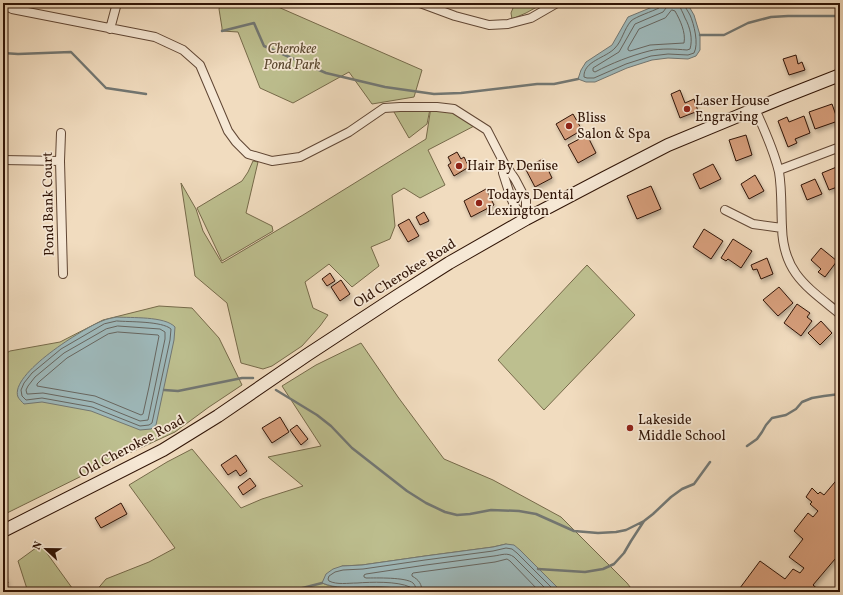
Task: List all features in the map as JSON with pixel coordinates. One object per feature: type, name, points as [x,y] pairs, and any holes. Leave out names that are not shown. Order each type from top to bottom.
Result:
[{"type":"street","points":[[110,29],[117,3]]},
{"type":"street","points":[[420,3],[455,16],[489,25],[508,24],[531,18],[557,3]]},
{"type":"street","points":[[3,4],[12,9],[155,37],[183,50],[200,65],[228,131],[236,142],[248,154],[272,161],[300,157],[349,132],[384,108],[438,107],[454,109],[487,130],[504,163],[515,179],[526,200],[526,220]]},
{"type":"street","name":"Old Cherokee Road","points":[[3,531],[163,450],[218,416],[307,355],[449,263],[526,220],[668,145],[840,75]]},
{"type":"street","points":[[755,109],[779,170],[784,251],[792,269],[804,284],[840,314]]},
{"type":"street","name":"Pond Bank Court","points":[[61,133],[60,161],[63,274]]},
{"type":"street","points":[[779,170],[840,147]]},
{"type":"street","points":[[3,160],[60,161]]},
{"type":"street","points":[[504,163],[503,173],[511,198],[515,207],[526,220]]},
{"type":"street","points":[[725,210],[753,224],[782,228]]},
{"type":"green space","name":"Cherokee Pond Park","points":[[221,3],[269,3],[422,70],[414,97],[372,104],[349,72],[293,103],[260,88],[238,32],[222,31],[219,9]]},
{"type":"green space","points":[[515,3],[544,3],[512,19],[511,13]]},
{"type":"green space","points":[[431,107],[454,109],[478,124],[428,150],[445,185],[420,198],[404,188],[392,195],[395,226],[390,239],[371,247],[379,266],[352,287],[329,264],[305,282],[313,308],[328,315],[320,326],[302,346],[272,366],[263,369],[241,363],[227,303],[195,276],[181,183],[196,209],[203,231],[222,263],[426,139]]},
{"type":"green space","points":[[430,109],[427,124],[409,138],[394,112],[397,110]]},
{"type":"green space","points":[[253,161],[258,162],[246,213],[272,226],[273,231],[222,261],[197,208],[242,181]]},
{"type":"green space","points":[[587,265],[635,315],[544,410],[498,360]]},
{"type":"green space","points":[[159,306],[192,308],[219,338],[242,385],[175,432],[112,461],[3,515],[3,355],[10,351],[60,342],[103,320]]},
{"type":"green space","points":[[361,343],[398,397],[444,459],[493,480],[561,517],[627,583],[634,592],[559,592],[558,588],[520,550],[506,544],[362,565],[342,566],[322,583],[337,587],[382,587],[413,592],[95,592],[106,579],[149,562],[175,548],[129,485],[192,449],[241,508],[262,499],[303,486],[268,457],[321,446],[282,386],[316,365]]},
{"type":"green space","points":[[40,545],[75,592],[28,592],[18,561]]},
{"type":"water","points":[[662,3],[687,3],[694,15],[700,35],[700,50],[696,56],[688,59],[668,58],[652,60],[627,68],[595,82],[586,82],[578,79],[586,62],[612,45],[628,17]]},
{"type":"water","points":[[117,317],[156,319],[170,323],[175,327],[174,340],[156,425],[151,429],[140,430],[91,411],[42,402],[24,404],[20,400],[18,397],[18,387],[25,376],[50,353],[93,325],[104,320]]},
{"type":"water","points":[[506,544],[514,545],[520,550],[558,588],[559,592],[413,592],[388,587],[338,587],[322,583],[326,574],[333,569],[342,566],[362,565]]},
{"type":"building","points":[[796,55],[798,64],[802,62],[805,70],[789,75],[783,59]]},
{"type":"building","points":[[680,90],[685,103],[694,99],[698,111],[680,118],[671,94]]},
{"type":"building","points":[[832,104],[838,121],[815,129],[809,112]]},
{"type":"building","points":[[573,114],[582,130],[565,140],[556,124]]},
{"type":"building","points":[[804,116],[810,133],[795,139],[797,143],[788,147],[778,121],[787,117],[789,122]]},
{"type":"building","points":[[587,135],[596,153],[578,163],[568,145]]},
{"type":"building","points":[[746,135],[752,155],[736,161],[729,140]]},
{"type":"building","points":[[457,152],[461,159],[464,157],[469,167],[454,176],[448,165],[451,163],[448,157]]},
{"type":"building","points":[[543,159],[552,178],[535,187],[525,168]]},
{"type":"building","points":[[713,164],[721,179],[700,189],[693,174]]},
{"type":"building","points":[[839,166],[840,186],[829,190],[822,173]]},
{"type":"building","points":[[755,175],[764,191],[749,199],[741,184]]},
{"type":"building","points":[[815,179],[822,194],[807,200],[801,185]]},
{"type":"building","points":[[651,186],[661,209],[637,219],[627,196]]},
{"type":"building","name":"Todays Dental Lexington","points":[[486,189],[494,205],[471,217],[464,201]]},
{"type":"building","points":[[424,212],[429,221],[420,225],[416,217]]},
{"type":"building","points":[[409,219],[419,236],[408,242],[398,225]]},
{"type":"building","points":[[704,229],[723,241],[711,259],[693,247]]},
{"type":"building","points":[[733,239],[752,251],[741,268],[728,259],[726,261],[721,258]]},
{"type":"building","points":[[821,248],[837,261],[825,277],[818,272],[821,269],[811,260]]},
{"type":"building","points":[[767,258],[773,274],[761,279],[757,269],[753,270],[751,265]]},
{"type":"building","points":[[330,273],[335,281],[327,286],[322,279]]},
{"type":"building","points":[[341,280],[350,294],[340,301],[331,287]]},
{"type":"building","points":[[779,287],[793,303],[778,316],[763,300]]},
{"type":"building","points":[[797,304],[810,313],[807,317],[812,321],[801,336],[784,323]]},
{"type":"building","points":[[821,321],[832,333],[820,345],[808,333]]},
{"type":"building","points":[[280,417],[289,432],[272,443],[262,428]]},
{"type":"building","points":[[297,425],[308,439],[301,445],[290,430]]},
{"type":"building","points":[[236,455],[247,471],[240,476],[236,470],[228,475],[221,465]]},
{"type":"building","points":[[840,476],[840,561],[835,559],[813,585],[821,592],[737,592],[760,561],[785,579],[793,569],[800,573],[804,568],[789,557],[803,539],[794,531],[808,513],[813,517],[818,511],[810,504],[812,502],[806,497],[812,488],[818,494],[820,492],[824,495]]},
{"type":"building","points":[[250,478],[256,486],[243,495],[238,487]]},
{"type":"building","points":[[121,503],[127,514],[101,528],[95,518]]},
{"type":"building","points":[[3,573],[8,583],[3,586]]},
{"type":"waterway","points":[[700,35],[724,35],[748,23],[771,17],[839,16]]},
{"type":"waterway","points":[[222,31],[254,23],[264,46],[326,73],[385,87],[434,94],[461,93],[537,84],[554,84],[578,79]]},
{"type":"waterway","points":[[3,53],[18,54],[71,52],[106,88],[146,94]]},
{"type":"waterway","points":[[164,390],[178,391],[242,378],[253,378]]},
{"type":"waterway","points":[[276,390],[317,415],[331,426],[352,448],[407,491],[426,503],[445,512],[457,515],[491,510],[519,511],[536,514],[574,531],[598,533],[626,530],[644,521],[671,497],[682,489],[694,484],[710,462]]},
{"type":"waterway","points":[[747,446],[757,439],[772,418],[786,415],[796,409],[802,402],[812,398],[840,394]]},
{"type":"waterway","points":[[538,569],[585,572],[603,569],[614,564],[624,553],[644,521]]},
{"type":"waterway","points":[[287,592],[322,583]]},
{"type":"place","name":"Laser House Engraving","points":[[687,109]]},
{"type":"place","name":"Bliss Salon & Spa","points":[[569,126]]},
{"type":"place","name":"Hair By Denise","points":[[459,166]]},
{"type":"place","name":"Todays Dental Lexington","points":[[479,203]]},
{"type":"place","name":"Lakeside Middle School","points":[[630,428]]}]
